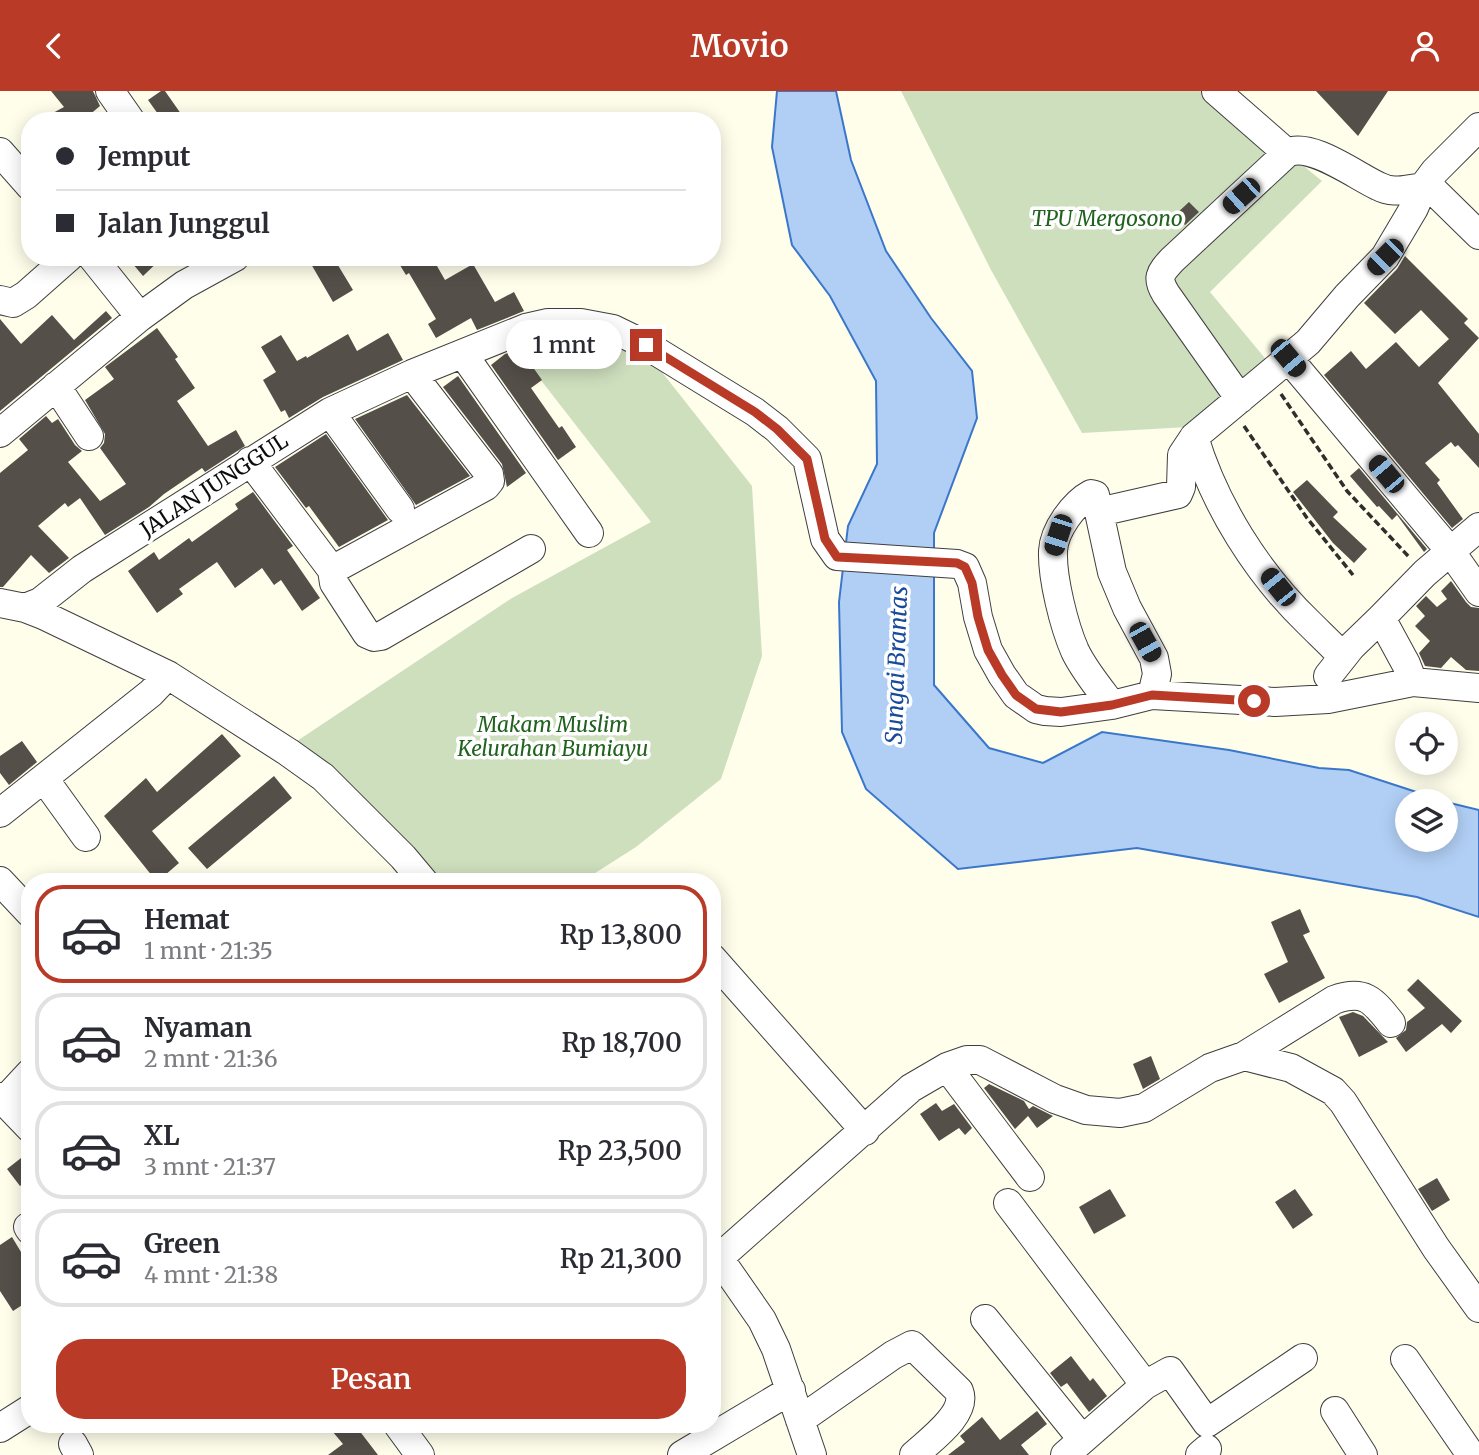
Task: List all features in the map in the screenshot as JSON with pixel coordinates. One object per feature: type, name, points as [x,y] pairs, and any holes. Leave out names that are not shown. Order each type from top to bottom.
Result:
[{"type":"street","points":[[110,91],[125,112]]},
{"type":"street","points":[[1216,91],[1287,153]]},
{"type":"street","points":[[1099,512],[1178,494],[1181,487],[1182,455],[1194,437],[1308,342],[1385,257],[1409,218],[1423,187],[1448,156],[1479,127]]},
{"type":"street","points":[[1236,403],[1166,294],[1159,277],[1172,260],[1287,153],[1295,149],[1303,150],[1380,188],[1395,192],[1423,187],[1432,189],[1479,235]]},
{"type":"street","points":[[0,152],[21,176]]},
{"type":"street","points":[[0,300],[13,303],[59,266]]},
{"type":"street","points":[[99,266],[140,317]]},
{"type":"street","points":[[0,433],[140,317],[184,285],[218,266]]},
{"type":"street","name":"JALAN JUNGGUL","points":[[12,605],[40,602],[82,569],[330,412],[412,374],[526,328],[556,323],[581,323],[613,329],[646,345],[755,412],[777,429],[807,459],[825,539],[837,557],[957,563],[965,567],[988,650],[1016,695],[1036,709],[1045,711],[1061,712],[1112,705]]},
{"type":"street","points":[[463,353],[589,533]]},
{"type":"street","points":[[1278,366],[1451,552],[1479,592]]},
{"type":"street","points":[[332,570],[486,486],[490,481],[488,474],[412,374]]},
{"type":"street","points":[[57,386],[89,436]]},
{"type":"street","points":[[330,412],[400,509]]},
{"type":"street","points":[[1194,437],[1203,467],[1255,559],[1311,625],[1335,666],[1425,573],[1479,527]]},
{"type":"street","points":[[250,461],[332,570],[334,583],[367,634],[374,638],[531,549]]},
{"type":"street","points":[[1152,695],[1157,674],[1154,658],[1127,608],[1112,572],[1095,495],[1091,493],[1069,515],[1053,549],[1059,600],[1075,652],[1112,705],[1152,695],[1275,702],[1307,701],[1358,694],[1413,682],[1479,688]]},
{"type":"street","points":[[12,605],[168,675],[288,752],[323,777],[416,873]]},
{"type":"street","points":[[1381,618],[1413,682]]},
{"type":"street","points":[[0,813],[45,780],[151,693],[168,675]]},
{"type":"street","points":[[45,780],[86,837]]},
{"type":"street","points":[[0,881],[21,903]]},
{"type":"street","points":[[721,968],[865,1131]]},
{"type":"street","points":[[721,1249],[865,1131],[896,1100],[947,1067],[967,1061],[980,1061],[1055,1099],[1086,1110],[1120,1113],[1144,1108],[1210,1068],[1244,1056],[1334,1000],[1347,995],[1357,995],[1374,1002],[1391,1023]]},
{"type":"street","points":[[1244,1056],[1291,1068],[1333,1091],[1343,1102],[1436,1248],[1479,1308]]},
{"type":"street","points":[[947,1067],[1030,1177]]},
{"type":"street","points":[[21,1081],[2,1099],[21,1119]]},
{"type":"street","points":[[1008,1203],[1146,1385]]},
{"type":"street","points":[[721,1260],[762,1320],[791,1390],[812,1455]]},
{"type":"street","points":[[985,1319],[1074,1447],[1146,1385],[1170,1371],[1207,1423],[1303,1358]]},
{"type":"street","points":[[800,1420],[893,1355],[912,1345],[958,1391],[962,1400],[958,1412],[914,1455]]},
{"type":"street","points":[[1405,1359],[1471,1455]]},
{"type":"street","points":[[721,1432],[791,1390]]},
{"type":"street","points":[[1335,1411],[1363,1455]]},
{"type":"street","points":[[0,1428],[21,1415]]},
{"type":"street","points":[[682,1455],[719,1433]]},
{"type":"path","points":[[1278,366],[1347,491],[1425,573]]},
{"type":"path","points":[[1236,403],[1252,439],[1307,518],[1353,575]]},
{"type":"green space","name":"TPU Mergosono","points":[[901,91],[1212,91],[1322,181],[1210,292],[1269,363],[1188,427],[1082,433],[991,270]]},
{"type":"green space","name":"Makam Muslim Kelurahan Bumiayu","points":[[570,328],[646,352],[752,486],[762,656],[721,779],[636,847],[595,873],[424,873],[291,745],[512,598],[651,522],[509,339]]},
{"type":"water","name":"Sungai Brantas","points":[[777,91],[836,91],[851,160],[886,251],[931,318],[972,371],[977,418],[934,533],[934,685],[989,748],[1043,763],[1102,732],[1229,750],[1319,768],[1349,770],[1407,789],[1395,789],[1395,852],[1458,852],[1458,805],[1479,810],[1479,917],[1417,897],[1137,848],[958,869],[866,789],[842,732],[839,602],[848,526],[877,464],[876,381],[830,296],[792,245],[772,147]]},
{"type":"building","points":[[51,91],[93,91],[100,106],[93,112],[55,112],[64,107]]},
{"type":"building","points":[[165,91],[180,112],[157,112],[148,100]]},
{"type":"building","points":[[1316,91],[1388,91],[1358,136]]},
{"type":"building","points":[[1189,202],[1199,212],[1185,225],[1175,215]]},
{"type":"building","points":[[1405,256],[1468,319],[1464,323],[1479,338],[1438,383],[1479,434],[1479,468],[1458,445],[1455,447],[1451,442],[1425,463],[1440,480],[1437,483],[1463,519],[1452,528],[1324,375],[1351,351],[1366,369],[1396,342],[1419,367],[1449,339],[1421,310],[1395,334],[1364,303],[1397,269]]},
{"type":"building","points":[[135,266],[154,266],[143,276]]},
{"type":"building","points":[[312,266],[338,266],[353,290],[333,302]]},
{"type":"building","points":[[400,266],[437,266],[445,280],[474,266],[495,302],[514,292],[524,311],[477,330],[471,318],[436,338],[428,324],[436,319],[409,273],[406,275]]},
{"type":"building","points":[[106,311],[112,318],[0,411],[0,319],[21,344],[52,315],[74,340]]},
{"type":"building","points":[[157,328],[178,357],[175,359],[195,388],[177,401],[208,446],[236,430],[245,446],[205,472],[202,468],[105,535],[80,498],[68,507],[65,503],[38,526],[69,558],[49,573],[31,555],[3,587],[0,587],[0,473],[28,450],[19,439],[46,416],[52,423],[58,419],[82,451],[68,462],[100,501],[126,484],[100,448],[105,434],[85,400],[114,379],[105,367]]},
{"type":"building","points":[[388,333],[403,360],[323,397],[289,418],[285,410],[281,412],[263,380],[276,372],[261,347],[281,335],[297,361],[348,334],[357,351]]},
{"type":"building","points":[[520,349],[542,380],[531,388],[576,447],[558,460],[491,365],[505,354]]},
{"type":"building","points":[[458,376],[526,473],[507,487],[502,464],[443,387]]},
{"type":"building","points":[[407,395],[470,476],[416,505],[355,419]]},
{"type":"building","points":[[326,434],[388,520],[339,547],[309,506],[306,508],[275,467]]},
{"type":"building","points":[[1359,468],[1427,549],[1424,552],[1397,515],[1392,520],[1350,476]]},
{"type":"building","points":[[1307,480],[1338,512],[1333,517],[1367,549],[1354,563],[1333,543],[1293,492]]},
{"type":"building","points":[[253,492],[293,546],[287,550],[320,598],[302,611],[281,580],[274,585],[262,568],[235,588],[217,562],[179,589],[183,594],[157,613],[128,571],[154,552],[159,560],[189,538],[192,542],[238,509],[235,504]]},
{"type":"building","points":[[1451,581],[1471,607],[1479,608],[1479,671],[1466,670],[1451,657],[1441,668],[1425,666],[1419,653],[1430,641],[1415,626],[1425,616],[1416,606],[1426,596],[1437,607],[1447,599],[1441,591]]},
{"type":"building","points":[[222,734],[241,756],[152,831],[179,863],[167,873],[150,873],[104,816],[146,778],[157,792]]},
{"type":"building","points":[[22,741],[37,762],[9,785],[0,773],[0,756]]},
{"type":"building","points":[[274,776],[292,798],[207,869],[188,848]]},
{"type":"building","points":[[1300,909],[1310,932],[1303,935],[1325,978],[1279,1003],[1264,974],[1288,962],[1271,922]]},
{"type":"building","points":[[1418,979],[1462,1021],[1451,1033],[1442,1024],[1406,1052],[1396,1038],[1406,1030],[1407,1022],[1425,1008],[1407,990]]},
{"type":"building","points":[[1353,1012],[1363,1016],[1388,1042],[1359,1057],[1339,1017]]},
{"type":"building","points":[[1151,1056],[1160,1079],[1143,1089],[1133,1064]]},
{"type":"building","points":[[989,1084],[1024,1101],[1029,1109],[1033,1106],[1053,1116],[1037,1128],[1028,1116],[1015,1129],[984,1088]]},
{"type":"building","points":[[936,1103],[942,1111],[954,1104],[972,1128],[965,1135],[959,1128],[939,1141],[920,1114]]},
{"type":"building","points":[[21,1158],[21,1185],[20,1186],[7,1169]]},
{"type":"building","points":[[1437,1178],[1450,1200],[1432,1211],[1418,1189]]},
{"type":"building","points":[[1110,1189],[1126,1216],[1094,1234],[1079,1207]]},
{"type":"building","points":[[1295,1189],[1313,1215],[1293,1229],[1275,1202]]},
{"type":"building","points":[[12,1237],[21,1252],[21,1306],[13,1311],[0,1291],[0,1245]]},
{"type":"building","points":[[1071,1356],[1090,1381],[1093,1378],[1107,1396],[1089,1412],[1067,1383],[1061,1387],[1050,1373]]},
{"type":"building","points":[[1037,1411],[1047,1424],[1021,1445],[1029,1455],[948,1455],[965,1442],[960,1436],[982,1417],[1000,1440]]},
{"type":"building","points":[[334,1433],[361,1433],[378,1455],[328,1455],[343,1444]]},
{"type":"route","points":[[646,345],[755,412],[777,429],[807,459],[825,539],[837,557],[957,563],[965,567],[972,583],[988,650],[1016,695],[1036,709],[1061,712],[1112,705],[1152,695],[1254,701]]}]
